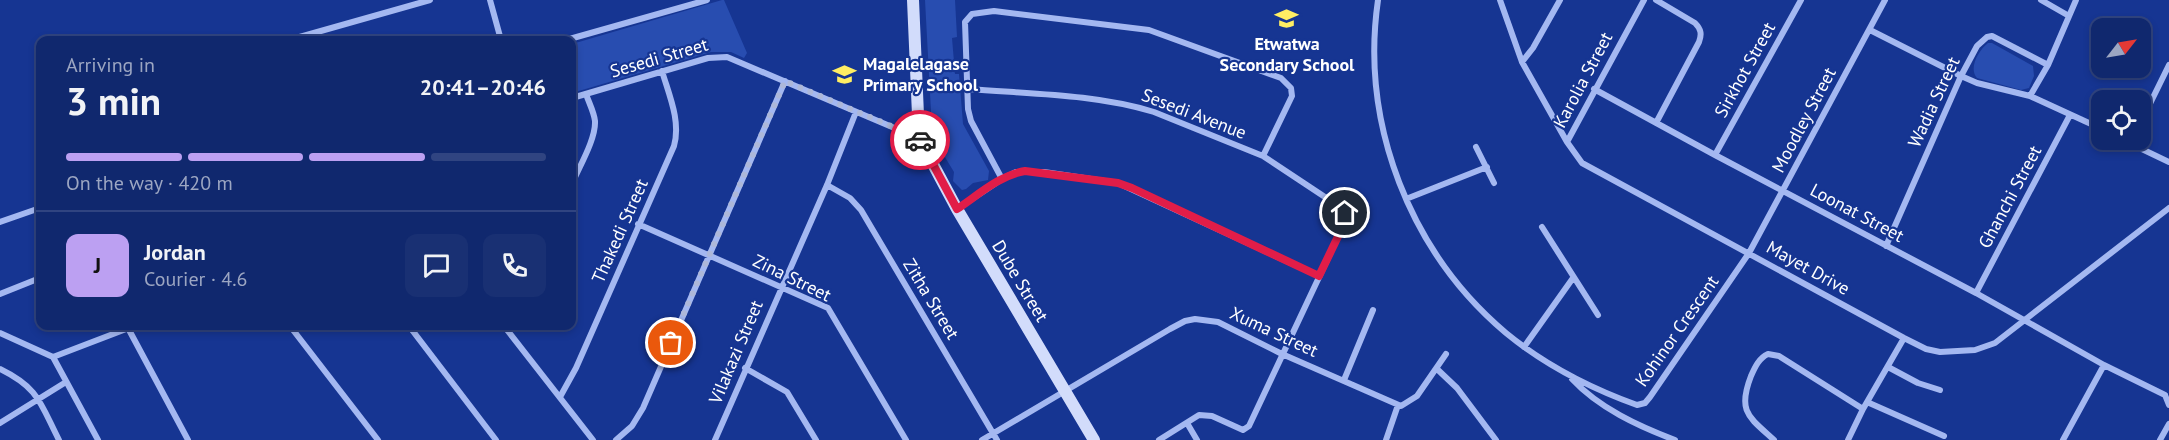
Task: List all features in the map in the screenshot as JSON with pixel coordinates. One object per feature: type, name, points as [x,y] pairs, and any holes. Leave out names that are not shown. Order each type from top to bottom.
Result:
[{"type":"street","points":[[303,36],[430,0]]},
{"type":"street","points":[[490,0],[500,36]]},
{"type":"street","points":[[576,37],[707,0]]},
{"type":"street","points":[[913,0],[919,138]]},
{"type":"street","name":"Kohinor Crescent","points":[[1378,0],[1374,64],[1376,92],[1389,156],[1406,199],[1433,252],[1449,274],[1481,311],[1524,347],[1570,376],[1637,405],[1645,403],[1749,253]]},
{"type":"street","name":"Mayet Drive","points":[[1500,0],[1522,62],[1567,142],[1576,156],[1588,167],[1933,352],[1975,350],[1995,343],[2169,208]]},
{"type":"street","points":[[1522,62],[1533,48],[1560,0]]},
{"type":"street","name":"Karolia Street","points":[[1567,142],[1644,0]]},
{"type":"street","points":[[1656,0],[1695,23],[1701,34],[1699,42],[1656,123]]},
{"type":"street","name":"Sirkhot Street","points":[[1715,155],[1801,0]]},
{"type":"street","name":"Moodley Street","points":[[1749,253],[1885,0]]},
{"type":"street","points":[[2041,0],[2069,15]]},
{"type":"street","points":[[2030,96],[2048,64],[2076,0]]},
{"type":"street","points":[[1002,179],[971,121],[965,29],[967,18],[976,12],[994,11],[1149,30],[1281,78],[1291,88],[1292,96],[1263,156]]},
{"type":"street","points":[[1870,30],[1977,84],[2030,96],[2091,124]]},
{"type":"street","name":"Wadia Street","points":[[1886,246],[1961,76],[1977,46],[1987,37],[1992,36],[2048,64]]},
{"type":"street","name":"Sesedi Street","points":[[576,97],[708,58],[727,57],[919,138]]},
{"type":"street","points":[[2151,102],[2169,65]]},
{"type":"street","name":"Thakedi Street","points":[[560,397],[576,368],[676,137],[676,121],[662,71]]},
{"type":"street","points":[[616,440],[632,426],[643,408],[785,81]]},
{"type":"street","name":"Sesedi Avenue","points":[[968,89],[1060,96],[1136,106],[1263,156],[1343,209],[1345,222],[1252,421],[1246,429],[1204,415],[1194,417],[1187,423]]},
{"type":"street","name":"Loonat Street","points":[[1594,89],[1976,293],[2104,365],[2167,392]]},
{"type":"street","points":[[576,175],[595,126],[586,94]]},
{"type":"street","name":"Vilakazi Street","points":[[715,440],[827,185],[856,112]]},
{"type":"street","name":"Ghanchi Street","points":[[1976,293],[2070,115]]},
{"type":"street","name":"Dube Street","points":[[919,138],[957,209],[1094,440]]},
{"type":"street","points":[[1476,147],[1494,183]]},
{"type":"street","points":[[2148,150],[2169,162]]},
{"type":"street","points":[[1406,199],[1487,167]]},
{"type":"street","points":[[957,209],[1002,179],[1017,172],[1025,171],[1118,183],[1319,276]]},
{"type":"street","name":"Zitha Street","points":[[827,185],[850,198],[861,210],[998,440]]},
{"type":"street","points":[[0,222],[36,209]]},
{"type":"street","name":"Zina Street","points":[[638,224],[824,306],[831,312],[906,440]]},
{"type":"street","points":[[1542,227],[1598,315]]},
{"type":"street","points":[[1524,347],[1573,278]]},
{"type":"street","points":[[0,294],[36,280]]},
{"type":"street","points":[[1344,380],[1373,310]]},
{"type":"street","name":"Xuma Street","points":[[982,440],[1185,321],[1195,320],[1218,322],[1282,354],[1398,405]]},
{"type":"street","points":[[53,357],[123,330]]},
{"type":"street","points":[[133,330],[189,440]]},
{"type":"street","points":[[293,330],[378,440]]},
{"type":"street","points":[[412,330],[496,440]]},
{"type":"street","points":[[509,330],[593,440]]},
{"type":"street","points":[[0,333],[53,357],[98,440]]},
{"type":"street","points":[[1850,439],[1863,409],[1904,338]]},
{"type":"street","points":[[1386,440],[1398,405],[1405,405],[1417,396],[1446,354]]},
{"type":"street","points":[[1774,440],[1751,418],[1744,404],[1745,394],[1755,369],[1762,357],[1768,354],[1779,356],[1863,409]]},
{"type":"street","points":[[2063,440],[2104,365]]},
{"type":"street","points":[[1887,367],[1918,383],[1940,390]]},
{"type":"street","points":[[746,368],[787,392],[816,440]]},
{"type":"street","points":[[0,369],[30,387],[59,440]]},
{"type":"street","points":[[1437,369],[1457,388],[1496,440]]},
{"type":"street","points":[[1570,376],[1584,391],[1619,414],[1653,432],[1675,440]]},
{"type":"street","points":[[0,423],[66,382]]},
{"type":"street","points":[[2167,392],[2169,405]]},
{"type":"street","points":[[1867,402],[1944,436]]},
{"type":"street","points":[[1159,440],[1187,423],[1197,440]]},
{"type":"street","points":[[2160,440],[2169,424]]},
{"type":"shaded area","points":[[724,0],[747,53],[744,58],[731,52],[711,52],[576,92],[576,43]]},
{"type":"shaded area","points":[[925,0],[955,0],[957,37],[952,38],[955,74],[959,74],[963,124],[989,171],[988,180],[973,183],[962,190],[953,181],[954,172],[934,139],[932,130]]},
{"type":"shaded area","points":[[1988,43],[1992,43],[2033,66],[2034,76],[2029,88],[2021,90],[1977,78],[1974,64],[1981,50]]},
{"type":"way so far","points":[[671,343],[785,81],[920,140]]},
{"type":"place","name":"Etwatwa Secondary School","points":[[1287,18]]},
{"type":"place","name":"Magalelagase Primary School","points":[[845,74]]},
{"type":"route","points":[[920,140],[957,209],[1002,179],[1017,172],[1044,172],[1118,183],[1319,276],[1345,222],[1345,213]]}]
